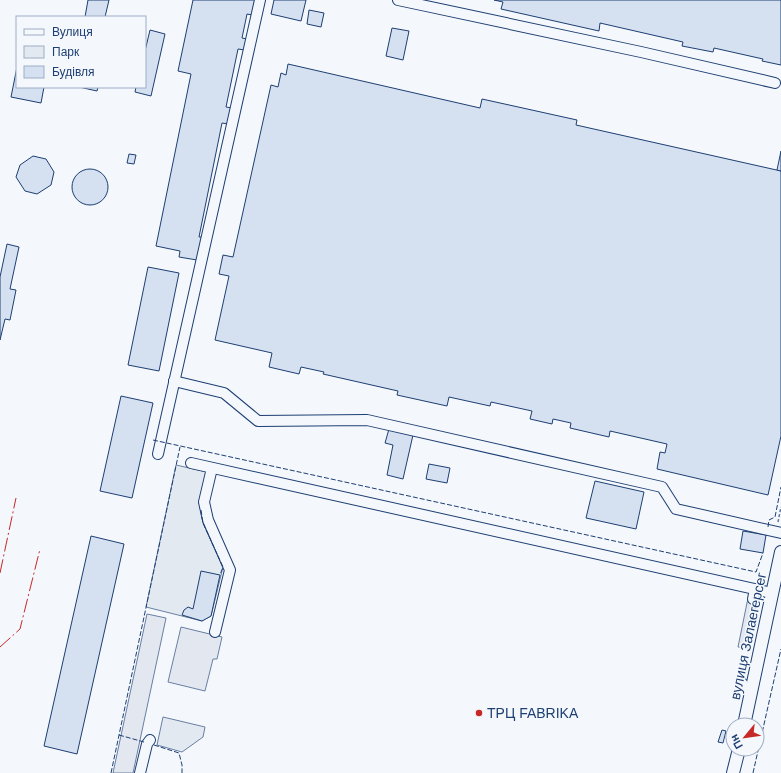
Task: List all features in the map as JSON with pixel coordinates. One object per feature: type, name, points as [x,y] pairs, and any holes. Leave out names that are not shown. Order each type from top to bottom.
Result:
[{"type":"main road","name":"вулиця Залаегерсег","points":[[746,717],[781,552]]},
{"type":"main road","points":[[733,773],[737,757]]},
{"type":"street","points":[[158,454],[260,0]]},
{"type":"street","points":[[398,0],[641,52],[775,83]]},
{"type":"street","points":[[174,381],[224,393],[258,422],[367,420],[662,487],[676,509],[781,533]]},
{"type":"street","points":[[191,463],[754,594],[772,593]]},
{"type":"street","points":[[212,468],[204,502],[208,520],[230,570],[215,632]]},
{"type":"street","points":[[741,682],[751,693]]},
{"type":"street","points":[[140,773],[147,744],[150,740],[152,745],[148,773]]},
{"type":"path","points":[[778,522],[781,507]]},
{"type":"green space","points":[[176,465],[207,472],[199,502],[203,523],[223,567],[211,616],[202,621],[146,607]]},
{"type":"green space","points":[[163,717],[205,727],[203,737],[182,752],[157,745]]},
{"type":"shaded area","points":[[748,598],[757,600],[747,649],[738,647]]},
{"type":"shaded area","points":[[147,614],[166,618],[133,773],[113,773]]},
{"type":"shaded area","points":[[181,627],[222,637],[217,659],[213,659],[205,691],[168,682]]},
{"type":"building","points":[[88,0],[109,0],[105,16],[85,16]]},
{"type":"building","points":[[193,0],[255,0],[252,15],[247,14],[242,38],[247,39],[245,50],[238,49],[226,107],[232,108],[228,124],[222,123],[199,237],[202,237],[197,260],[179,257],[180,251],[156,246],[191,74],[178,71]]},
{"type":"building","points":[[274,0],[306,0],[301,21],[271,14]]},
{"type":"building","points":[[494,0],[781,0],[781,65],[762,61],[763,59],[714,48],[713,52],[682,46],[683,42],[600,23],[599,31],[501,9],[503,2]]},
{"type":"building","points":[[309,10],[324,13],[321,27],[307,24]]},
{"type":"building","points":[[392,28],[409,31],[403,60],[386,56]]},
{"type":"building","points":[[150,30],[165,34],[151,96],[135,92],[136,88],[146,88],[146,47]]},
{"type":"building","points":[[288,64],[480,108],[482,99],[577,120],[576,125],[781,171],[781,436],[768,495],[657,469],[660,452],[665,453],[667,444],[610,431],[609,437],[570,428],[571,423],[553,419],[552,424],[530,419],[532,411],[491,402],[490,406],[449,397],[447,406],[397,395],[398,391],[323,374],[324,372],[301,367],[299,374],[269,367],[272,353],[215,340],[229,276],[219,274],[223,255],[233,257],[271,85],[278,87],[281,73],[286,75]]},
{"type":"building","points":[[16,72],[16,88],[44,88],[41,103],[11,97]]},
{"type":"building","points":[[84,88],[98,88],[97,91]]},
{"type":"building","points":[[781,151],[781,171],[777,170]]},
{"type":"building","points":[[129,154],[136,155],[134,164],[127,163]]},
{"type":"building","points":[[33,156],[46,159],[54,172],[51,185],[37,194],[25,191],[16,177],[20,165]]},
{"type":"building","points":[[93,169],[103,174],[107,180],[107,194],[103,200],[97,204],[87,205],[77,200],[73,194],[72,184],[77,174],[83,170]]},
{"type":"building","points":[[7,244],[19,247],[10,289],[16,290],[10,320],[5,319],[0,340],[0,277]]},
{"type":"building","points":[[148,267],[179,273],[159,371],[128,365]]},
{"type":"building","points":[[121,396],[153,403],[132,498],[100,491]]},
{"type":"building","points":[[389,429],[413,435],[403,479],[387,475],[393,445],[385,443]]},
{"type":"building","points":[[429,464],[450,468],[447,483],[426,479]]},
{"type":"building","points":[[595,481],[644,492],[636,529],[586,518]]},
{"type":"building","points":[[743,531],[766,535],[763,553],[740,549]]},
{"type":"building","points":[[91,536],[124,544],[77,754],[44,746]]},
{"type":"building","points":[[201,571],[220,575],[211,616],[202,621],[182,615],[184,610],[188,607],[193,609]]},
{"type":"building","points":[[722,730],[725,731],[723,743],[718,742]]},
{"type":"fence","points":[[153,440],[756,572],[763,553]]},
{"type":"fence","points":[[111,773],[180,447]]},
{"type":"fence","points":[[768,527],[769,520],[775,517],[781,487]]},
{"type":"fence","points":[[201,510],[203,523],[223,567],[220,575]]},
{"type":"fence","points":[[753,773],[781,649]]},
{"type":"fence","points":[[119,735],[144,742]]},
{"type":"fence","points":[[154,745],[179,753],[182,773]]},
{"type":"power","points":[[0,573],[16,498]]},
{"type":"power","points":[[0,647],[20,629],[40,549]]},
{"type":"place","name":"ТРЦ FABRIKA","points":[[479,713]]}]
